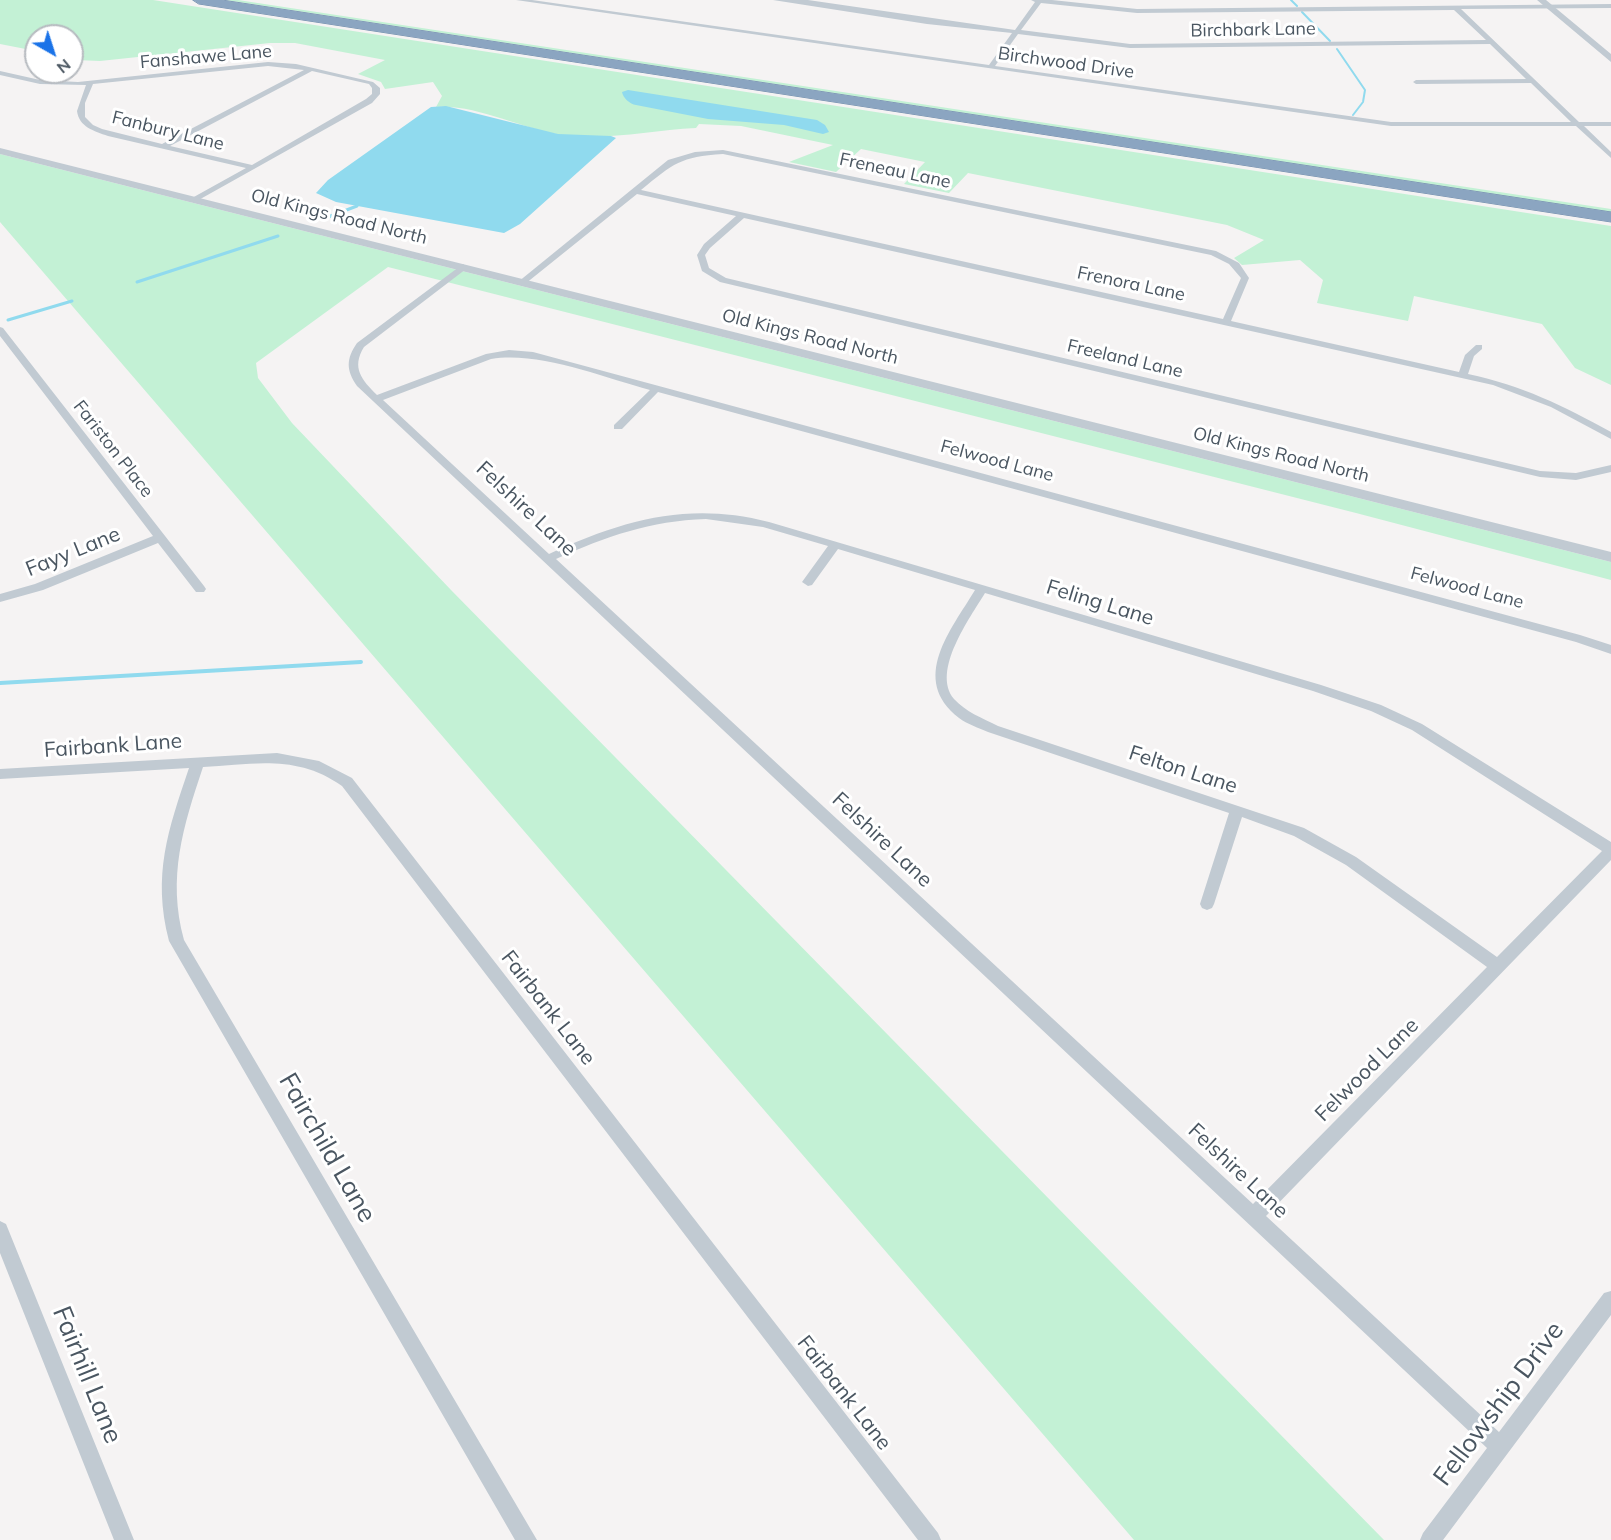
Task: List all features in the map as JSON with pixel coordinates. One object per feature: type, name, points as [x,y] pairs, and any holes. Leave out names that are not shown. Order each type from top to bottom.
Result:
[{"type":"highway","points":[[199,0],[1611,217]]},
{"type":"highway","points":[[267,0],[1611,204]]},
{"type":"street","name":"Birchwood Drive","points":[[519,0],[1397,125],[1611,124]]},
{"type":"street","name":"Birchbark Lane","points":[[776,0],[927,22],[1130,46],[1492,42]]},
{"type":"street","points":[[1034,0],[1137,11],[1611,6]]},
{"type":"street","points":[[1541,0],[1611,59]]},
{"type":"street","points":[[990,68],[1040,1]]},
{"type":"street","points":[[1456,8],[1611,156]]},
{"type":"street","name":"Fanshawe Lane","points":[[0,73],[50,84],[90,84],[252,65],[284,65],[367,82],[374,87],[376,94],[361,105],[195,200]]},
{"type":"street","points":[[164,146],[311,69]]},
{"type":"street","points":[[1416,82],[1532,81]]},
{"type":"street","name":"Fanbury Lane","points":[[90,84],[80,107],[80,115],[84,121],[107,132],[252,167]]},
{"type":"street","name":"Old Kings Road North","points":[[0,151],[1611,556]]},
{"type":"street","name":"Freneau Lane","points":[[522,282],[677,159],[698,153],[723,152],[1197,249],[1225,258],[1244,274],[1243,287],[1227,322]]},
{"type":"street","name":"Frenora Lane","points":[[635,191],[1463,375],[1529,393],[1611,436]]},
{"type":"street","name":"Freeland Lane","points":[[742,215],[707,246],[701,255],[705,269],[723,280],[1540,474],[1574,478],[1611,468]]},
{"type":"street","name":"Felshire Lane","points":[[463,267],[368,338],[358,349],[351,364],[353,375],[375,399],[549,558],[1500,1446]]},
{"type":"street","name":"Fariston Place","points":[[0,330],[200,589]]},
{"type":"street","points":[[1463,375],[1470,355],[1479,347]]},
{"type":"street","name":"Felwood Lane","points":[[375,399],[472,361],[509,354],[540,357],[1580,639],[1611,650]]},
{"type":"street","points":[[618,427],[656,388]]},
{"type":"street","name":"Feling Lane","points":[[549,558],[614,529],[655,519],[711,516],[749,520],[1305,685],[1391,714],[1430,734],[1611,850]]},
{"type":"street","name":"Fayy Lane","points":[[0,598],[39,587],[160,538]]},
{"type":"street","points":[[808,582],[835,545]]},
{"type":"street","name":"Felton Lane","points":[[982,588],[948,649],[939,672],[943,692],[957,708],[978,723],[993,729],[1299,832],[1338,853],[1498,967]]},
{"type":"street","name":"Fairbank Lane","points":[[0,774],[265,758],[298,759],[325,768],[347,782],[931,1540]]},
{"type":"street","name":"Fairchild Lane","points":[[198,762],[174,834],[169,864],[168,904],[177,940],[527,1540]]},
{"type":"street","points":[[1207,904],[1237,810]]},
{"type":"street","name":"Felwood Lane","points":[[1254,1215],[1611,850]]},
{"type":"street","name":"Fairhill Lane","points":[[0,1230],[124,1540]]},
{"type":"street","name":"Fellowship Drive","points":[[1430,1540],[1611,1300]]},
{"type":"green space","points":[[0,0],[153,0],[1611,226],[1611,385],[1575,368],[1542,324],[1414,296],[1408,321],[1317,303],[1323,280],[1300,260],[1242,265],[1234,258],[1264,240],[1227,225],[968,173],[949,193],[904,184],[925,162],[861,149],[836,172],[789,162],[833,145],[741,126],[699,124],[696,128],[613,136],[562,135],[467,109],[436,107],[442,96],[433,82],[385,89],[381,82],[358,74],[385,60],[295,43],[270,43],[100,61],[84,60],[84,24],[24,24],[24,49],[0,44]]},
{"type":"green space","points":[[225,0],[238,0],[1611,209],[1611,212]]},
{"type":"green space","points":[[0,154],[1611,562],[1611,580],[388,267],[256,363],[258,378],[292,423],[451,590],[1384,1540],[1134,1540],[0,222]]},
{"type":"water","points":[[628,90],[817,120],[825,125],[829,132],[823,134],[784,125],[708,119],[636,105],[624,96],[622,92]]},
{"type":"water","points":[[446,106],[558,134],[616,138],[520,224],[504,233],[336,202],[316,193],[328,180],[431,107]]},
{"type":"waterway","points":[[1291,0],[1297,6]]},
{"type":"waterway","points":[[1302,12],[1330,41]]},
{"type":"waterway","points":[[1337,49],[1365,90],[1363,102],[1353,115]]},
{"type":"waterway","points":[[323,219],[357,206]]},
{"type":"waterway","points":[[137,282],[278,236]]},
{"type":"waterway","points":[[8,320],[72,301]]},
{"type":"waterway","points":[[0,683],[361,662]]}]
